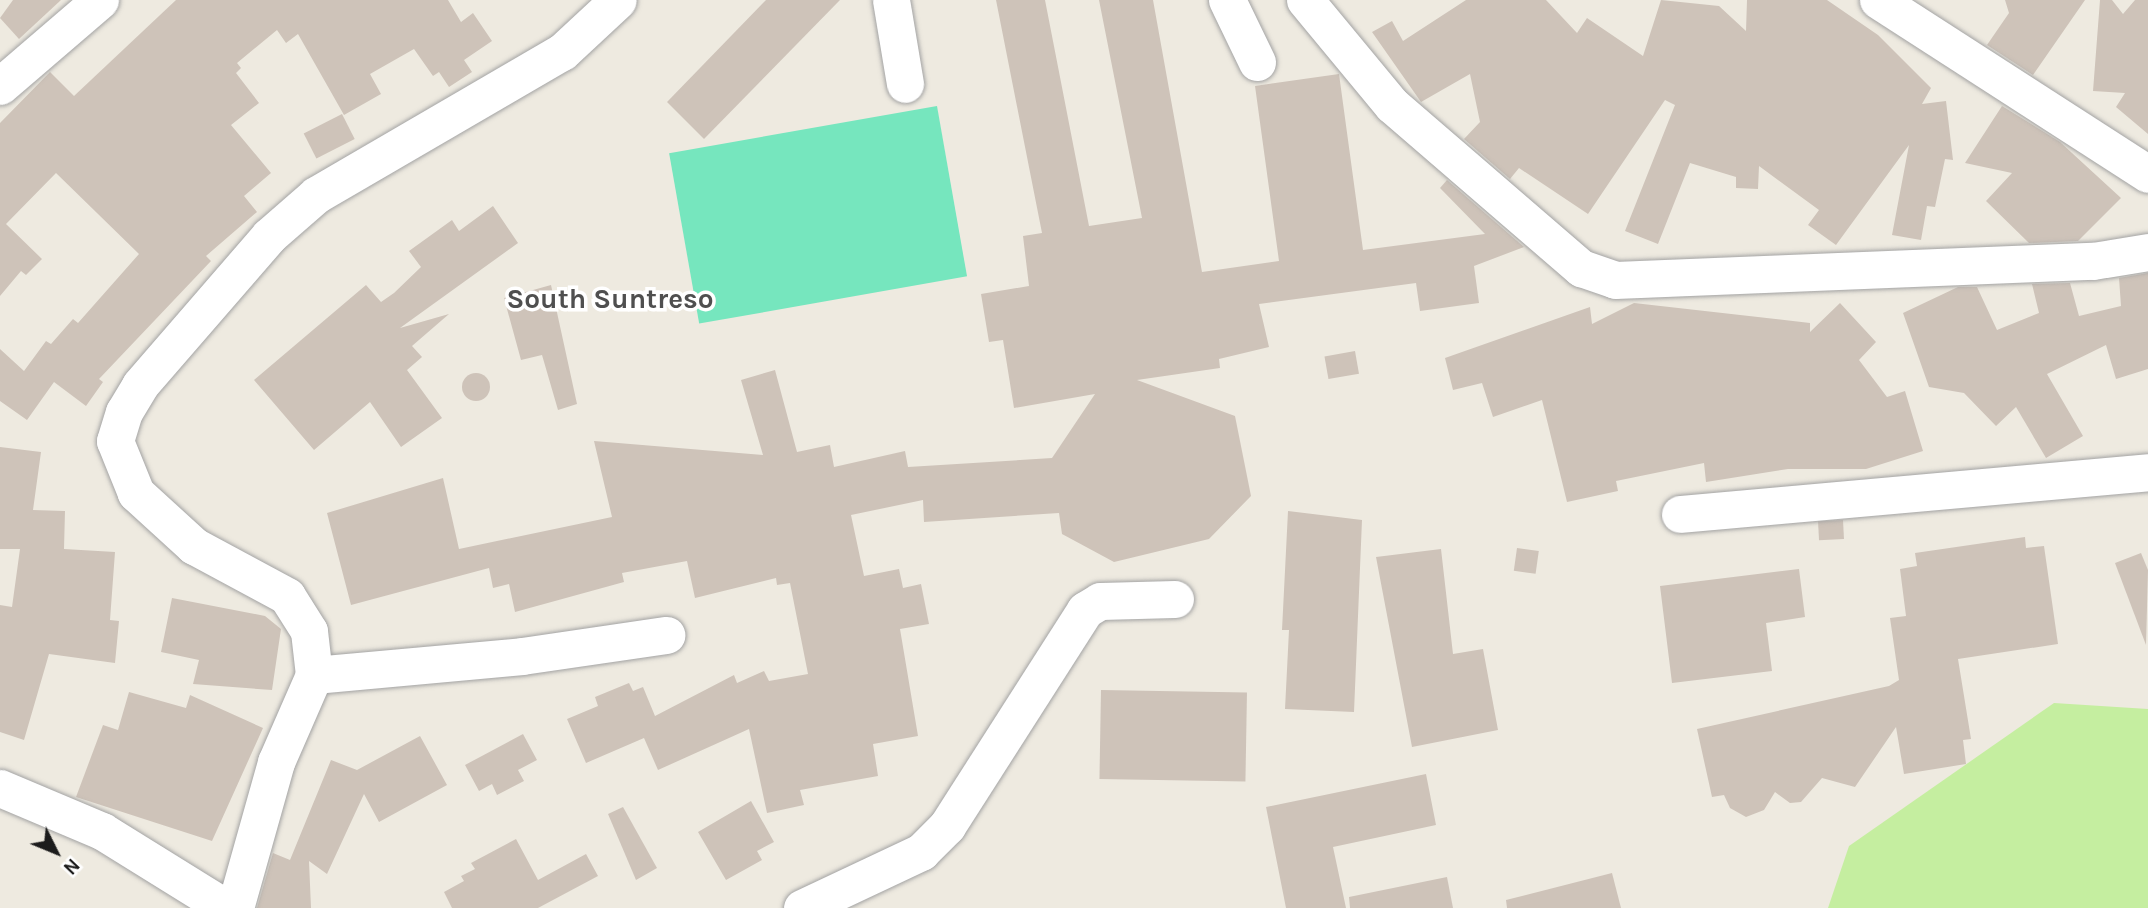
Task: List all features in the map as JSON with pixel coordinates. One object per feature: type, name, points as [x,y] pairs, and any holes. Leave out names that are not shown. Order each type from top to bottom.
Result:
[{"type":"street","points":[[0,86],[100,0]]},
{"type":"street","points":[[235,908],[276,762],[314,675],[309,631],[287,596],[194,546],[136,494],[115,441],[124,412],[140,384],[269,236],[316,195],[562,52],[618,0]]},
{"type":"street","points":[[891,0],[905,84]]},
{"type":"street","points":[[1227,0],[1257,62]]},
{"type":"street","points":[[1305,0],[1392,105],[1581,268],[1615,281],[2093,261],[2148,252]]},
{"type":"street","points":[[1878,0],[2148,174]]},
{"type":"street","points":[[1680,514],[2148,472]]},
{"type":"street","points":[[802,908],[921,852],[947,826],[1085,610],[1100,601],[1175,599]]},
{"type":"street","points":[[314,675],[522,656],[666,635]]},
{"type":"street","points":[[0,788],[102,831],[226,908]]},
{"type":"green space","points":[[937,106],[967,276],[699,324],[669,153]]},
{"type":"green space","points":[[2054,703],[2148,709],[2148,908],[1828,908],[1849,846]]},
{"type":"building","points":[[13,0],[61,0],[19,39],[0,18]]},
{"type":"building","points":[[176,0],[448,0],[461,22],[473,13],[492,41],[464,60],[472,72],[449,87],[439,72],[433,76],[414,49],[370,74],[381,94],[344,115],[298,34],[286,43],[277,30],[237,63],[241,68],[236,73],[259,103],[231,125],[271,173],[244,196],[257,212],[206,256],[211,261],[99,379],[103,382],[86,406],[54,382],[27,420],[0,401],[0,349],[24,371],[46,341],[51,344],[73,319],[78,323],[139,254],[56,173],[6,224],[42,259],[26,275],[21,271],[0,296],[0,123],[50,72],[74,96]]},
{"type":"building","points":[[766,0],[840,0],[704,139],[667,102]]},
{"type":"building","points":[[996,0],[1045,0],[1089,226],[1142,218],[1099,0],[1153,0],[1202,272],[1279,261],[1255,86],[1339,74],[1363,250],[1485,234],[1440,188],[1447,180],[1524,247],[1474,266],[1479,303],[1420,311],[1416,283],[1259,304],[1269,347],[1219,359],[1220,368],[1137,380],[1235,416],[1251,496],[1209,539],[1114,562],[1062,534],[1059,513],[924,522],[923,500],[851,515],[864,576],[899,569],[903,588],[921,584],[929,624],[900,629],[918,736],[873,744],[878,776],[800,790],[804,805],[767,813],[749,729],[658,770],[644,738],[586,763],[567,719],[598,706],[595,697],[629,683],[633,691],[643,687],[655,716],[734,675],[737,683],[764,671],[769,681],[808,674],[790,583],[777,585],[776,578],[695,598],[687,561],[622,573],[624,582],[515,612],[509,584],[493,588],[489,568],[351,605],[327,513],[443,478],[459,549],[612,517],[594,441],[763,455],[741,380],[775,370],[797,452],[830,445],[834,467],[905,451],[908,467],[1052,458],[1095,394],[1014,408],[1003,340],[989,342],[981,294],[1029,286],[1023,236],[1042,233]]},
{"type":"building","points":[[1466,0],[1546,0],[1577,33],[1587,18],[1643,56],[1661,0],[1719,6],[1746,31],[1747,0],[1827,0],[1878,35],[1931,88],[1922,104],[1946,101],[1953,160],[1945,159],[1935,207],[1927,206],[1921,240],[1892,235],[1909,145],[1836,245],[1808,225],[1819,210],[1759,166],[1758,189],[1736,188],[1736,177],[1690,163],[1658,244],[1625,231],[1675,105],[1665,100],[1588,214],[1519,168],[1510,179],[1464,139],[1480,122],[1470,74],[1421,102],[1372,32],[1392,21],[1403,41]]},
{"type":"building","points":[[2005,0],[2085,0],[2033,75],[1987,45],[2009,13]]},
{"type":"building","points":[[2100,0],[2112,0],[2123,14],[2135,0],[2148,0],[2148,134],[2116,107],[2125,93],[2093,91]]},
{"type":"building","points":[[2002,106],[2060,142],[2121,198],[2078,241],[2029,243],[1986,201],[2012,173],[1965,163]]},
{"type":"building","points":[[342,114],[355,139],[316,158],[304,134]]},
{"type":"building","points":[[493,206],[518,243],[400,328],[449,314],[412,346],[422,357],[407,370],[442,418],[401,447],[370,402],[314,450],[254,380],[366,285],[381,302],[394,293],[421,267],[409,251],[452,220],[459,231]]},
{"type":"building","points":[[2148,273],[2148,369],[2116,379],[2106,345],[2047,374],[2083,436],[2046,458],[2016,407],[1996,426],[1964,393],[1929,387],[1903,313],[1958,287],[1977,287],[1997,330],[2039,313],[2032,284],[2070,283],[2079,316],[2121,306],[2119,278]]},
{"type":"building","points":[[551,285],[577,404],[558,410],[542,355],[521,360],[504,298]]},
{"type":"building","points":[[1634,303],[1810,323],[1810,332],[1840,303],[1876,342],[1859,360],[1887,397],[1905,391],[1923,451],[1866,469],[1788,469],[1706,482],[1704,463],[1616,481],[1618,491],[1567,502],[1542,400],[1493,417],[1482,383],[1453,390],[1445,358],[1590,307],[1592,324]]},
{"type":"building","points":[[1355,351],[1359,374],[1328,379],[1324,356]]},
{"type":"building","points":[[476,373],[486,377],[490,387],[486,397],[476,401],[466,397],[462,387],[466,377]]},
{"type":"building","points":[[0,447],[41,452],[33,510],[65,511],[64,549],[115,552],[110,620],[119,621],[115,663],[49,654],[24,740],[0,732],[0,605],[12,607],[20,549],[0,549]]},
{"type":"building","points":[[1288,511],[1362,520],[1354,712],[1285,709],[1289,630],[1282,630]]},
{"type":"building","points":[[1843,520],[1844,539],[1819,540],[1818,521]]},
{"type":"building","points":[[2025,537],[2026,548],[2044,546],[2058,644],[1958,659],[1971,739],[1963,740],[1966,764],[1904,774],[1896,727],[1855,787],[1822,778],[1801,802],[1790,803],[1775,792],[1764,810],[1746,817],[1730,808],[1724,795],[1712,797],[1697,729],[1889,686],[1899,680],[1890,618],[1906,616],[1900,569],[1917,566],[1915,553]]},
{"type":"building","points":[[1517,548],[1539,551],[1536,574],[1514,571]]},
{"type":"building","points":[[1441,549],[1453,654],[1483,649],[1498,730],[1412,747],[1376,557]]},
{"type":"building","points":[[2141,553],[2148,570],[2146,645],[2115,563]]},
{"type":"building","points":[[1799,569],[1805,617],[1766,623],[1772,671],[1672,683],[1660,586]]},
{"type":"building","points":[[172,598],[265,616],[281,629],[272,690],[193,684],[199,660],[161,652]]},
{"type":"building","points":[[1101,690],[1247,693],[1245,782],[1099,779]]},
{"type":"building","points":[[129,692],[186,708],[190,695],[263,728],[212,841],[76,797],[103,725],[118,730]]},
{"type":"building","points":[[523,734],[537,760],[518,770],[524,781],[497,795],[492,784],[479,791],[465,765]]},
{"type":"building","points":[[420,736],[447,785],[379,822],[364,794],[327,874],[309,861],[311,908],[257,908],[273,853],[290,860],[331,760],[357,770]]},
{"type":"building","points":[[1426,774],[1436,825],[1333,847],[1346,908],[1286,908],[1266,807]]},
{"type":"building","points":[[751,801],[774,842],[757,851],[762,860],[726,880],[698,832]]},
{"type":"building","points":[[623,807],[657,868],[636,880],[608,814]]},
{"type":"building","points":[[516,839],[538,880],[586,854],[598,876],[538,908],[452,908],[444,892],[464,881],[461,876],[475,869],[471,863]]},
{"type":"building","points":[[1612,873],[1621,908],[1507,908],[1506,900]]},
{"type":"building","points":[[1447,877],[1453,908],[1350,908],[1349,897]]},
{"type":"district","name":"South Suntreso","points":[[610,299]]}]
